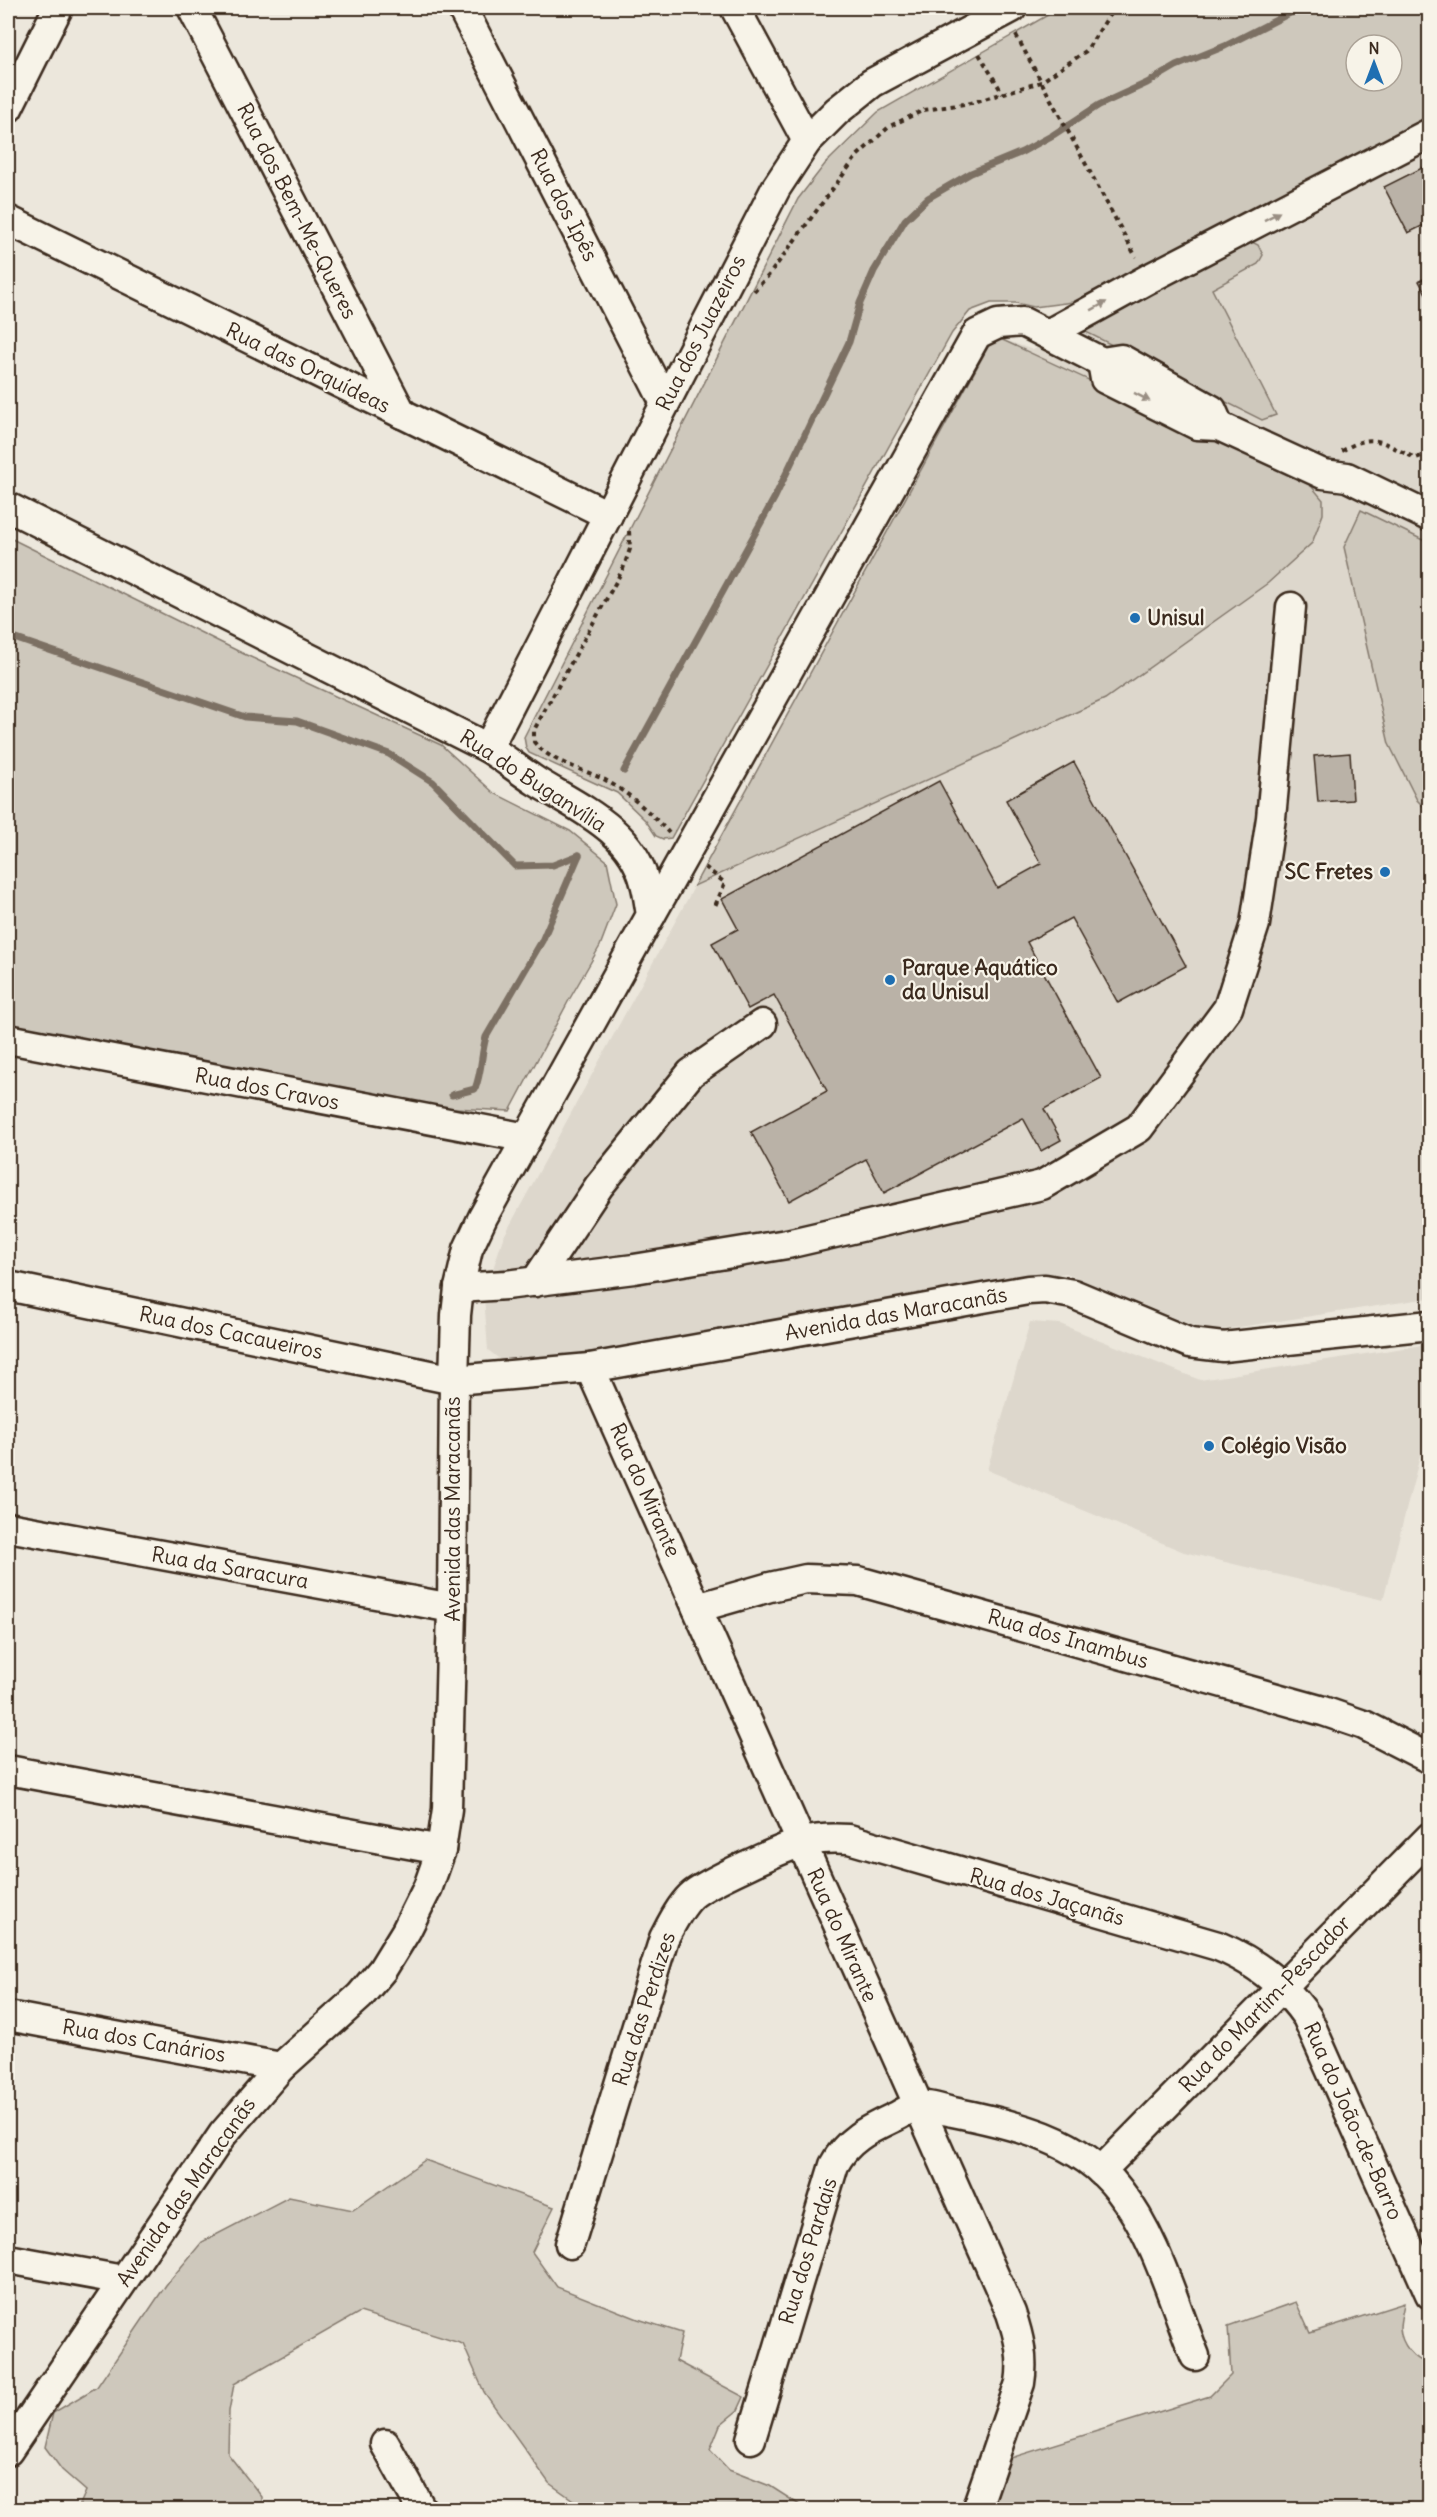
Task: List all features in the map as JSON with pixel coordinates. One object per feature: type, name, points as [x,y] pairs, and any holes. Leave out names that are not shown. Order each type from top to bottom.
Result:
[{"type":"street","points":[[8,108],[58,8]]},
{"type":"street","name":"Rua dos Bem-Me-Queres","points":[[192,8],[402,414]]},
{"type":"street","name":"Rua dos Ipês","points":[[462,8],[665,403]]},
{"type":"street","points":[[735,8],[807,141]]},
{"type":"street","name":"Rua dos Juazeiros","points":[[488,748],[618,522],[665,403],[776,188],[807,141],[837,111],[872,83],[1006,9]]},
{"type":"street","points":[[1048,334],[1148,279],[1430,133]]},
{"type":"street","name":"Rua das Orquídeas","points":[[8,220],[618,522]]},
{"type":"street","points":[[454,1380],[459,1288],[468,1249],[483,1217],[977,334],[998,324],[1023,322],[1102,362],[1105,379],[1197,425],[1219,426],[1323,474],[1347,477],[1430,517]]},
{"type":"street","points":[[1323,474],[1337,491],[1430,536]]},
{"type":"street","name":"Rua do Buganvília","points":[[8,507],[488,748],[537,782],[591,813],[622,842],[636,861],[645,882],[651,915]]},
{"type":"street","points":[[459,1288],[535,1281],[787,1244],[1042,1185],[1139,1128],[1228,1008],[1255,924],[1270,818],[1291,607]]},
{"type":"street","points":[[535,1281],[599,1186],[633,1141],[691,1073],[762,1024]]},
{"type":"street","name":"Rua dos Cravos","points":[[8,1039],[527,1138]]},
{"type":"street","name":"Rua dos Cacaueiros","points":[[8,1286],[454,1380]]},
{"type":"street","name":"Avenida das Maracanãs","points":[[8,2451],[223,2134],[280,2067],[360,1996],[382,1970],[406,1931],[428,1887],[441,1850],[447,1809],[454,1380],[590,1368],[1016,1292],[1045,1289],[1073,1294],[1190,1343],[1203,1346],[1223,1347],[1430,1325]]},
{"type":"street","name":"Rua do Mirante","points":[[590,1368],[1011,2313],[1021,2346],[1020,2383],[976,2510]]},
{"type":"street","name":"Rua da Saracura","points":[[8,1527],[452,1608]]},
{"type":"street","name":"Rua dos Inambus","points":[[697,1608],[770,1587],[806,1580],[858,1581],[1323,1711],[1364,1725],[1430,1759]]},
{"type":"street","points":[[8,1770],[441,1850]]},
{"type":"street","name":"Rua do Martim-Pescador","points":[[1101,2171],[1430,1837]]},
{"type":"street","name":"Rua dos Jaçanãs","points":[[801,1843],[825,1838],[849,1839],[1218,1946],[1242,1955],[1282,1986]]},
{"type":"street","name":"Rua das Perdizes","points":[[570,2244],[664,1938],[679,1909],[693,1894],[709,1884],[801,1843]]},
{"type":"street","name":"Rua do João-de-Barro","points":[[1282,1986],[1307,2017],[1430,2294]]},
{"type":"street","name":"Rua dos Canários","points":[[8,2016],[280,2067]]},
{"type":"street","points":[[918,2105],[978,2117],[1043,2135],[1072,2150],[1101,2171],[1119,2190],[1139,2222],[1155,2255],[1195,2356]]},
{"type":"street","name":"Rua dos Pardais","points":[[751,2439],[834,2165],[841,2151],[857,2137],[918,2105]]},
{"type":"street","points":[[8,2259],[123,2280]]},
{"type":"street","points":[[385,2444],[422,2510]]},
{"type":"path","points":[[753,292],[769,275],[857,156],[890,126],[924,110],[971,103],[1041,82],[1086,51],[1114,8]]},
{"type":"path","points":[[1006,9],[1041,82],[1148,279]]},
{"type":"path","points":[[967,32],[1003,94]]},
{"type":"path","points":[[1347,448],[1370,439],[1388,443],[1416,458],[1430,453]]},
{"type":"path","points":[[618,522],[630,549],[623,569],[534,730],[534,742],[544,754],[609,782],[652,814],[686,852],[725,883],[715,906]]},
{"type":"shaded area","points":[[1060,8],[1429,8],[1429,119],[1073,302],[1034,307],[1016,303],[991,303],[970,311],[952,333],[671,838],[663,839],[656,836],[646,821],[617,793],[529,753],[524,737],[798,199],[825,164],[878,112]]},
{"type":"shaded area","name":"Unisul","points":[[1429,144],[1429,1298],[1208,1332],[1066,1273],[511,1368],[488,1350],[484,1297],[503,1238],[994,336],[1033,350]]},
{"type":"shaded area","points":[[1246,239],[1258,245],[1263,255],[1258,264],[1212,289],[1276,415],[1262,420],[1080,329]]},
{"type":"shaded area","points":[[994,336],[1308,482],[1323,500],[1323,514],[1312,543],[1268,583],[1105,699],[694,886]]},
{"type":"shaded area","points":[[1361,510],[1429,543],[1429,812],[1417,800],[1389,744],[1344,547]]},
{"type":"shaded area","points":[[8,537],[244,654],[441,745],[494,793],[570,831],[607,861],[616,904],[600,946],[510,1111],[417,1106],[8,1027]]},
{"type":"shaded area","name":"Colégio Visão","points":[[1030,1322],[1060,1324],[1200,1380],[1429,1344],[1429,1421],[1383,1600],[1184,1552],[987,1470]]},
{"type":"shaded area","points":[[425,2160],[554,2207],[532,2252],[557,2287],[638,2319],[682,2333],[676,2361],[744,2397],[738,2410],[720,2425],[710,2450],[729,2470],[770,2486],[806,2509],[586,2509],[549,2483],[484,2392],[463,2344],[360,2312],[234,2384],[229,2411],[228,2454],[262,2497],[262,2509],[78,2509],[86,2491],[62,2470],[45,2447],[53,2413],[97,2387],[166,2285],[202,2242],[289,2197],[353,2210]]},
{"type":"shaded area","points":[[1296,2302],[1310,2333],[1404,2303],[1400,2322],[1403,2340],[1413,2355],[1429,2363],[1429,2509],[981,2510],[998,2462],[1210,2396],[1231,2375],[1228,2326]]},
{"type":"building","points":[[1430,164],[1430,222],[1408,233],[1384,187]]},
{"type":"building","points":[[1430,276],[1430,301],[1419,281]]},
{"type":"building","points":[[1350,753],[1353,800],[1318,802],[1314,756]]},
{"type":"building","name":"Parque Aquático da Unisul","points":[[1074,762],[1186,966],[1118,1003],[1071,918],[1027,942],[1101,1078],[1044,1109],[1061,1140],[1041,1151],[1023,1118],[884,1193],[866,1159],[789,1201],[751,1132],[827,1091],[774,995],[748,1009],[712,943],[738,929],[722,899],[939,781],[997,888],[1041,864],[1006,800]]},
{"type":"waterway","points":[[624,771],[775,497],[849,342],[860,303],[874,271],[905,220],[928,198],[971,173],[1022,152],[1099,105],[1300,8]]},
{"type":"waterway","points":[[8,636],[245,717],[297,721],[389,754],[433,782],[515,866],[553,865],[579,855]]},
{"type":"waterway","points":[[452,1095],[475,1089],[486,1037],[542,941],[579,855]]},
{"type":"place","name":"Unisul","points":[[1135,618]]},
{"type":"place","name":"SC Fretes","points":[[1385,872]]},
{"type":"place","name":"Parque Aquático da Unisul","points":[[890,980]]},
{"type":"place","name":"Colégio Visão","points":[[1209,1446]]}]
